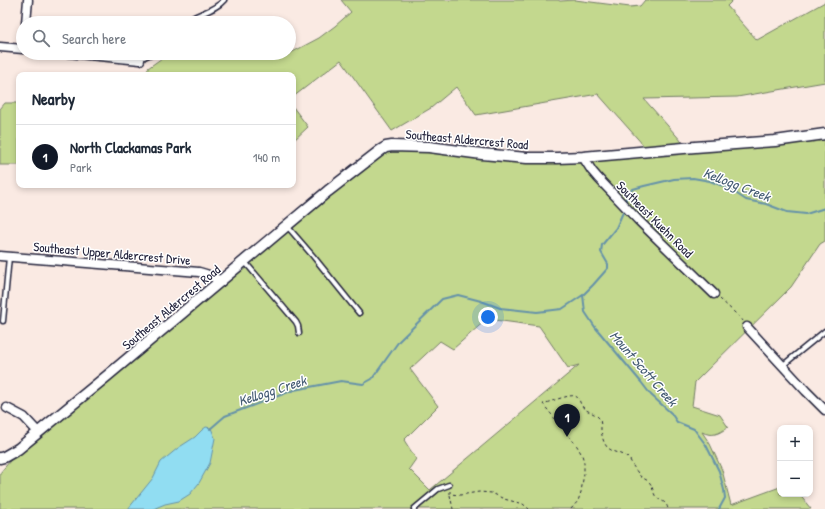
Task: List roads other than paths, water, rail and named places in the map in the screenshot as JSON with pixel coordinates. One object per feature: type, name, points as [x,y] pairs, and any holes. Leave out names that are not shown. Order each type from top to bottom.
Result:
[{"type":"street","points":[[27,16],[28,0]]},
{"type":"street","points":[[0,47],[16,48]]},
{"type":"street","name":"Southeast Aldercrest Road","points":[[1,460],[18,449],[221,282],[244,261],[360,166],[386,147],[429,147],[527,158],[583,157],[775,141],[825,134]]},
{"type":"street","name":"Southeast Kuehn Road","points":[[583,157],[592,172],[638,220],[714,294]]},
{"type":"street","name":"Southeast Upper Aldercrest Drive","points":[[0,256],[199,272],[214,277],[221,282]]},
{"type":"street","points":[[747,327],[782,366],[825,410]]},
{"type":"street","points":[[7,408],[24,417],[38,432]]},
{"type":"lane","points":[[196,16],[215,7],[224,0]]},
{"type":"lane","points":[[287,226],[359,313]]},
{"type":"lane","points":[[3,321],[9,257]]},
{"type":"lane","points":[[244,261],[296,322],[299,333]]},
{"type":"lane","points":[[782,366],[825,331]]},
{"type":"lane","points":[[414,509],[438,489],[449,485]]},
{"type":"water","points":[[206,427],[211,428],[215,438],[210,463],[199,483],[190,494],[179,501],[165,504],[153,509],[128,509],[153,478],[161,462]]},
{"type":"waterway","name":"Kellogg Creek","points":[[625,204],[627,194],[633,189],[674,179],[693,178],[710,181],[728,188],[746,200],[766,204],[787,212],[806,214],[825,208]]},
{"type":"waterway","name":"Kellogg Creek","points":[[210,429],[225,416],[294,390],[341,381],[363,384],[372,379],[399,341],[442,299],[458,295],[500,308],[537,312],[562,309],[583,295],[608,268],[608,264],[601,252],[602,245],[616,228],[624,210]]},
{"type":"waterway","name":"Mount Scott Creek","points":[[583,295],[585,312],[595,327],[651,395],[671,413],[677,422],[694,429],[706,445],[719,471],[724,490],[725,498],[719,509]]},
{"type":"place","name":"North Clackamas Park","points":[[567,437]]}]
